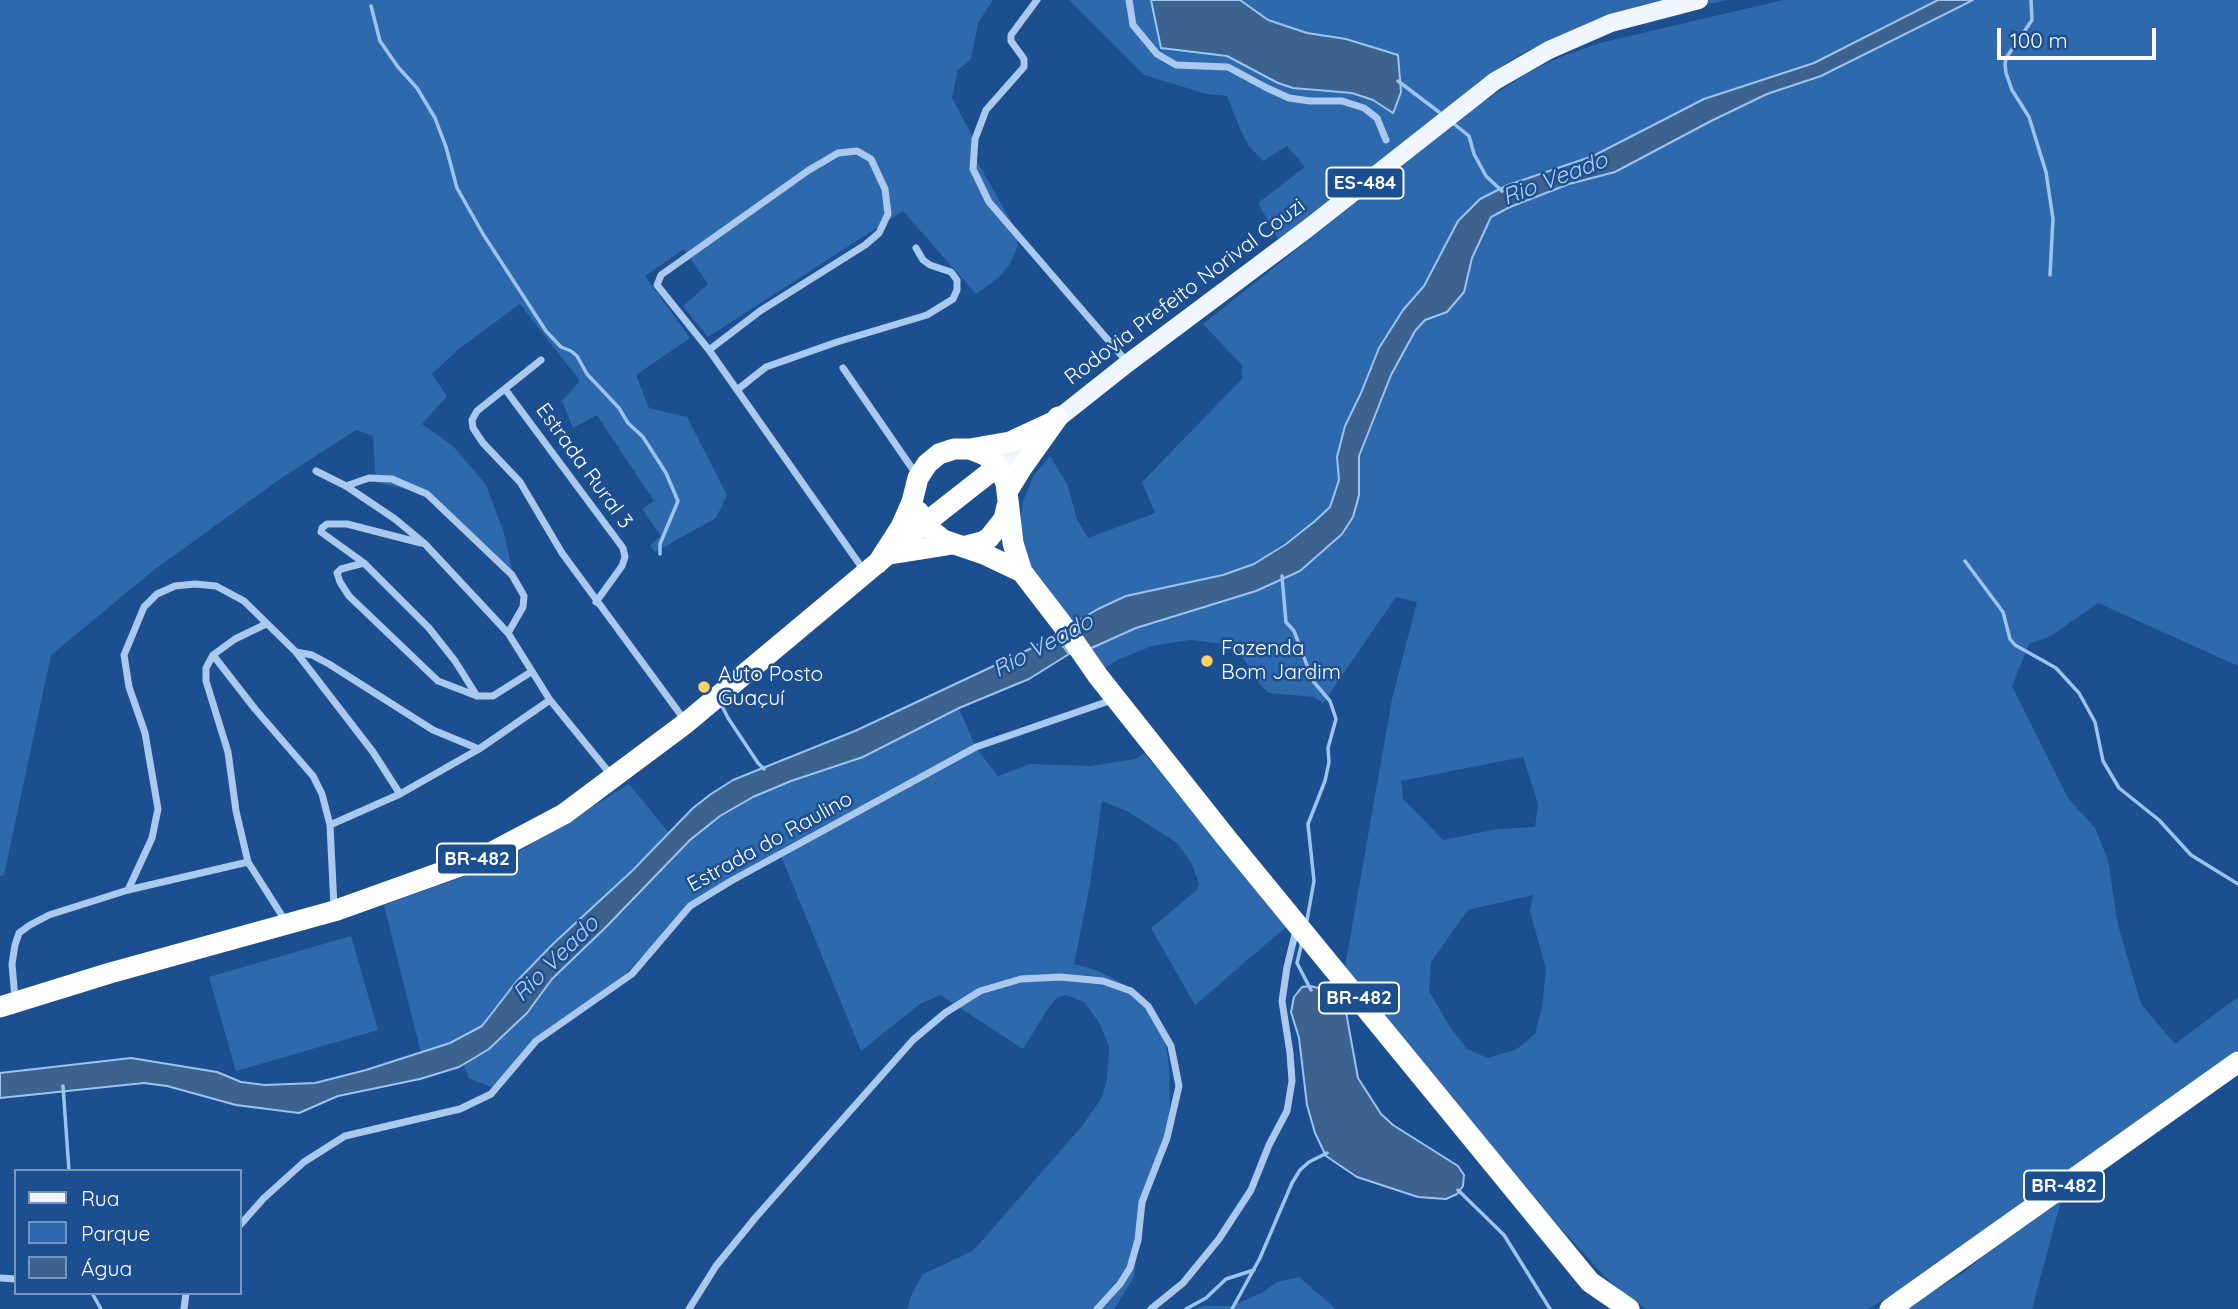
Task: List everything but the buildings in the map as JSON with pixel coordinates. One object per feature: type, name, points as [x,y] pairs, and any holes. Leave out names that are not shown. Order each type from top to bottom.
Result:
[{"type":"highway","points":[[970,449],[1010,442],[1055,420]]},
{"type":"highway","points":[[878,563],[982,542],[996,531],[1004,519],[1007,496],[1021,469],[1055,420]]},
{"type":"highway","name":"BR-482","points":[[7,1005],[110,973],[334,911],[479,859],[564,814],[686,723],[878,563],[901,527],[912,502],[917,480],[927,464],[939,454],[954,449],[970,449]]},
{"type":"highway","points":[[970,449],[985,455],[998,466]]},
{"type":"highway","name":"BR-482","points":[[998,466],[1006,483],[1013,543],[1022,572],[1098,676],[1228,840],[1590,1282],[1629,1309]]},
{"type":"highway","name":"ES-484","points":[[878,563],[998,466]]},
{"type":"highway","points":[[917,480],[917,501],[924,524]]},
{"type":"highway","name":"BR-482","points":[[924,524],[933,533],[1022,572]]},
{"type":"highway","name":"BR-482","points":[[1890,1309],[2238,1062]]},
{"type":"main road","name":"Rodovia Prefeito Norival Couzi","points":[[1055,420],[1307,229],[1495,81],[1549,50],[1611,23],[1699,0]]},
{"type":"main road","name":"ES-484","points":[[998,466],[1055,420]]},
{"type":"street","points":[[1037,0],[1011,34],[1011,41],[1024,59],[1024,67],[986,110],[975,139],[973,169],[989,202],[1128,363]]},
{"type":"street","points":[[1129,0],[1133,25],[1157,54],[1176,65],[1227,66],[1289,98],[1342,101],[1364,108],[1377,118],[1386,140]]},
{"type":"street","points":[[709,350],[760,311],[879,233],[888,214],[885,189],[871,159],[857,151],[838,153],[809,170],[661,275],[657,285],[661,294],[709,350],[737,390],[878,563]]},
{"type":"street","points":[[737,390],[766,367],[817,348],[927,315],[953,299],[957,280],[951,272],[923,260],[916,248]]},
{"type":"street","points":[[541,360],[477,411],[472,420],[473,428],[482,443],[520,482],[562,553],[686,723]]},
{"type":"street","points":[[843,368],[917,480]]},
{"type":"street","name":"Estrada Rural 3","points":[[505,389],[623,548],[625,557],[622,566],[596,602]]},
{"type":"street","points":[[316,471],[346,486],[395,519],[425,544],[508,633],[550,700],[614,778]]},
{"type":"street","points":[[346,486],[369,478],[392,479],[427,494],[512,575],[524,596],[523,607],[508,633]]},
{"type":"street","points":[[425,544],[347,524],[327,524],[321,532],[364,563],[429,628],[456,662],[477,696]]},
{"type":"street","points":[[364,563],[341,569],[337,573],[340,582],[349,596],[438,681],[458,691],[477,696],[493,696],[531,672]]},
{"type":"street","points":[[128,890],[152,838],[158,809],[145,733],[129,687],[124,654],[144,607],[157,594],[175,586],[216,586],[244,601],[296,652],[373,752],[400,794]]},
{"type":"street","points":[[266,624],[235,639],[213,655],[206,668],[206,681],[228,752],[236,811],[248,862],[289,925]]},
{"type":"street","points":[[296,652],[312,655],[329,664],[433,730],[480,749]]},
{"type":"street","points":[[213,655],[313,776],[322,794],[330,825],[334,911]]},
{"type":"street","name":"Estrada do Raulino","points":[[242,1224],[264,1198],[304,1162],[345,1136],[460,1109],[491,1094],[536,1041],[632,974],[690,906],[731,881],[976,747],[1116,699]]},
{"type":"street","points":[[330,825],[400,794],[480,749],[550,700]]},
{"type":"street","points":[[7,1005],[19,933],[30,925],[49,915],[128,890],[248,862]]},
{"type":"street","points":[[1151,1309],[1183,1283],[1219,1238],[1251,1190],[1269,1145],[1287,1111],[1291,1067],[1282,1001],[1297,923]]},
{"type":"street","points":[[689,1309],[716,1266],[756,1217],[913,1040],[945,1013],[980,991],[1021,979],[1059,977],[1103,981],[1131,991],[1148,1006],[1171,1046],[1179,1086],[1167,1138],[1142,1202],[1138,1240],[1130,1268],[1121,1284],[1097,1309]]},
{"type":"green space","points":[[0,0],[993,0],[978,23],[971,59],[958,70],[952,98],[976,143],[974,156],[1017,232],[1018,246],[1010,264],[999,277],[976,294],[903,211],[708,337],[683,306],[708,284],[684,249],[645,276],[690,338],[636,375],[649,408],[687,417],[727,495],[716,518],[655,552],[650,546],[661,536],[642,509],[654,501],[597,415],[573,428],[562,401],[580,381],[520,304],[460,348],[432,374],[447,396],[422,424],[453,446],[486,485],[504,533],[512,570],[476,541],[441,505],[421,493],[376,482],[373,436],[356,430],[280,479],[154,570],[51,655],[4,875],[0,876]]},
{"type":"green space","points":[[1069,0],[1151,0],[1162,48],[1227,56],[1309,91],[1352,93],[1373,100],[1393,112],[1401,92],[1398,55],[1346,39],[1307,33],[1268,20],[1240,0],[1728,0],[1640,18],[1547,42],[1521,54],[1496,70],[1281,244],[1258,203],[1305,167],[1287,146],[1263,161],[1249,146],[1227,96],[1207,94],[1144,75]]},
{"type":"green space","points":[[1783,0],[1938,0],[1814,63],[1704,99],[1593,156],[1508,185],[1458,221],[1424,286],[1394,322],[1345,426],[1337,457],[1339,480],[1330,507],[1315,521],[1254,564],[1223,575],[1126,596],[1069,626],[1037,587],[1019,530],[1023,502],[1034,475],[1050,456],[1067,484],[1077,519],[1088,538],[1155,513],[1142,482],[1242,379],[1242,365],[1203,324],[1477,106],[1527,73],[1600,43]]},
{"type":"green space","points":[[1973,0],[2238,0],[2238,666],[2098,603],[2051,636],[2029,644],[2012,686],[2068,798],[2095,828],[2108,860],[2118,925],[2141,1004],[2175,1044],[2238,997],[2238,1052],[1905,1287],[1868,1309],[1647,1309],[1605,1277],[1556,1223],[1345,967],[1392,699],[1417,602],[1396,597],[1323,703],[1314,697],[1269,693],[1260,685],[1239,653],[1224,644],[1190,640],[1152,646],[1119,659],[1102,670],[1087,650],[1136,628],[1192,609],[1359,495],[1359,456],[1391,375],[1415,331],[1425,320],[1447,312],[1464,292],[1472,258],[1491,217],[1569,184],[1615,172],[1768,94],[1821,76]],"holes":[[[1523,757],[1538,804],[1535,827],[1498,829],[1443,840],[1403,799],[1401,781]],[[1533,895],[1530,911],[1546,969],[1542,1008],[1535,1034],[1517,1049],[1488,1058],[1467,1049],[1450,1027],[1429,991],[1431,962],[1468,910]]]},
{"type":"green space","points":[[959,708],[976,748],[998,776],[1030,764],[1090,766],[1136,759],[1144,753],[1287,926],[1195,1005],[1151,928],[1197,890],[1199,884],[1192,864],[1177,843],[1127,811],[1102,801],[1090,884],[1074,964],[1096,970],[1118,981],[1136,995],[1164,1031],[1169,1067],[1170,1116],[1139,1230],[1134,1277],[1114,1309],[907,1309],[923,1274],[973,1251],[1082,1126],[1101,1099],[1107,1080],[1109,1047],[1100,1024],[1084,1002],[1066,995],[1058,997],[1049,1007],[1023,1049],[940,995],[920,1004],[861,1051],[781,856],[701,898],[620,979],[565,1019],[515,1064],[493,1088],[469,1078],[463,1064],[489,1049],[527,1013],[552,979],[690,840],[720,816],[753,797],[791,781],[863,757]]},
{"type":"green space","points":[[629,784],[669,833],[554,943],[482,1026],[450,1043],[421,1052],[384,905],[462,877],[523,849]]},
{"type":"green space","points":[[351,936],[378,1030],[236,1071],[209,977]]},
{"type":"green space","points":[[2062,1197],[2032,1309],[1905,1309],[1964,1272]]},
{"type":"green space","points":[[1299,1277],[1336,1309],[1195,1309],[1204,1306],[1231,1306],[1261,1293],[1277,1282]]},
{"type":"water","points":[[1151,0],[1240,0],[1268,20],[1307,33],[1346,39],[1398,55],[1401,92],[1394,111],[1393,113],[1373,100],[1352,93],[1293,88],[1227,56],[1161,48]]},
{"type":"water","name":"Rio Veado","points":[[1938,0],[1973,0],[1821,76],[1767,94],[1615,172],[1569,184],[1491,217],[1472,258],[1464,292],[1447,312],[1425,320],[1415,331],[1391,375],[1359,456],[1359,495],[1353,517],[1342,534],[1300,571],[1256,591],[1136,628],[1087,650],[1069,626],[1126,596],[1223,575],[1254,564],[1286,544],[1330,507],[1339,480],[1337,457],[1345,426],[1379,348],[1403,310],[1424,286],[1458,221],[1480,199],[1508,185],[1593,156],[1704,99],[1814,63]]},
{"type":"water","name":"Rio Veado","points":[[1054,635],[1069,654],[1029,679],[959,708],[863,757],[791,781],[753,797],[720,816],[690,840],[552,979],[527,1013],[489,1049],[459,1067],[420,1079],[338,1096],[299,1113],[236,1105],[167,1086],[144,1083],[0,1098],[0,1073],[131,1058],[217,1072],[241,1082],[265,1085],[315,1083],[450,1043],[482,1026],[516,982],[554,943],[633,870],[693,808],[711,794],[733,780],[855,731],[1032,648]]},
{"type":"water","points":[[1311,986],[1340,1001],[1346,1012],[1358,1078],[1381,1114],[1393,1125],[1458,1166],[1464,1175],[1463,1186],[1457,1194],[1446,1199],[1418,1197],[1357,1177],[1326,1156],[1315,1133],[1307,1105],[1299,1038],[1291,1012],[1294,997],[1302,987]]},
{"type":"waterway","points":[[2031,0],[2032,20],[2006,58],[2005,64],[2012,90],[2029,117],[2046,172],[2053,219],[2050,275]]},
{"type":"waterway","points":[[371,6],[380,41],[417,88],[435,118],[457,188],[483,234],[546,331],[561,347],[577,356],[587,374],[643,437],[666,473],[678,501],[660,544],[660,554]]},
{"type":"waterway","points":[[1398,81],[1439,112]]},
{"type":"waterway","name":"Rio Veado","points":[[1454,124],[1469,136],[1474,154],[1486,176],[1502,191]]},
{"type":"waterway","points":[[1965,561],[2003,612],[2010,639],[2015,645],[2056,668],[2079,693],[2095,722],[2103,761],[2119,788],[2159,820],[2191,855],[2238,884]]},
{"type":"waterway","points":[[1282,576],[1286,622],[1294,631],[1313,681],[1330,701],[1336,719],[1328,748],[1329,762],[1325,781],[1308,824],[1314,881],[1307,920]]},
{"type":"waterway","points":[[721,704],[764,769]]},
{"type":"waterway","points":[[1302,942],[1297,963],[1311,990]]},
{"type":"waterway","points":[[63,1086],[69,1169]]},
{"type":"waterway","points":[[1232,1309],[1260,1258],[1292,1183],[1309,1162],[1327,1153]]},
{"type":"waterway","points":[[1458,1190],[1504,1235],[1550,1309]]},
{"type":"waterway","points":[[1186,1309],[1206,1298],[1226,1279],[1254,1270]]},
{"type":"waterway","points":[[93,1295],[101,1309]]},
{"type":"place","name":"Fazenda Bom Jardim","points":[[1207,661]]},
{"type":"place","name":"Auto Posto Guaçuí","points":[[704,687]]}]
